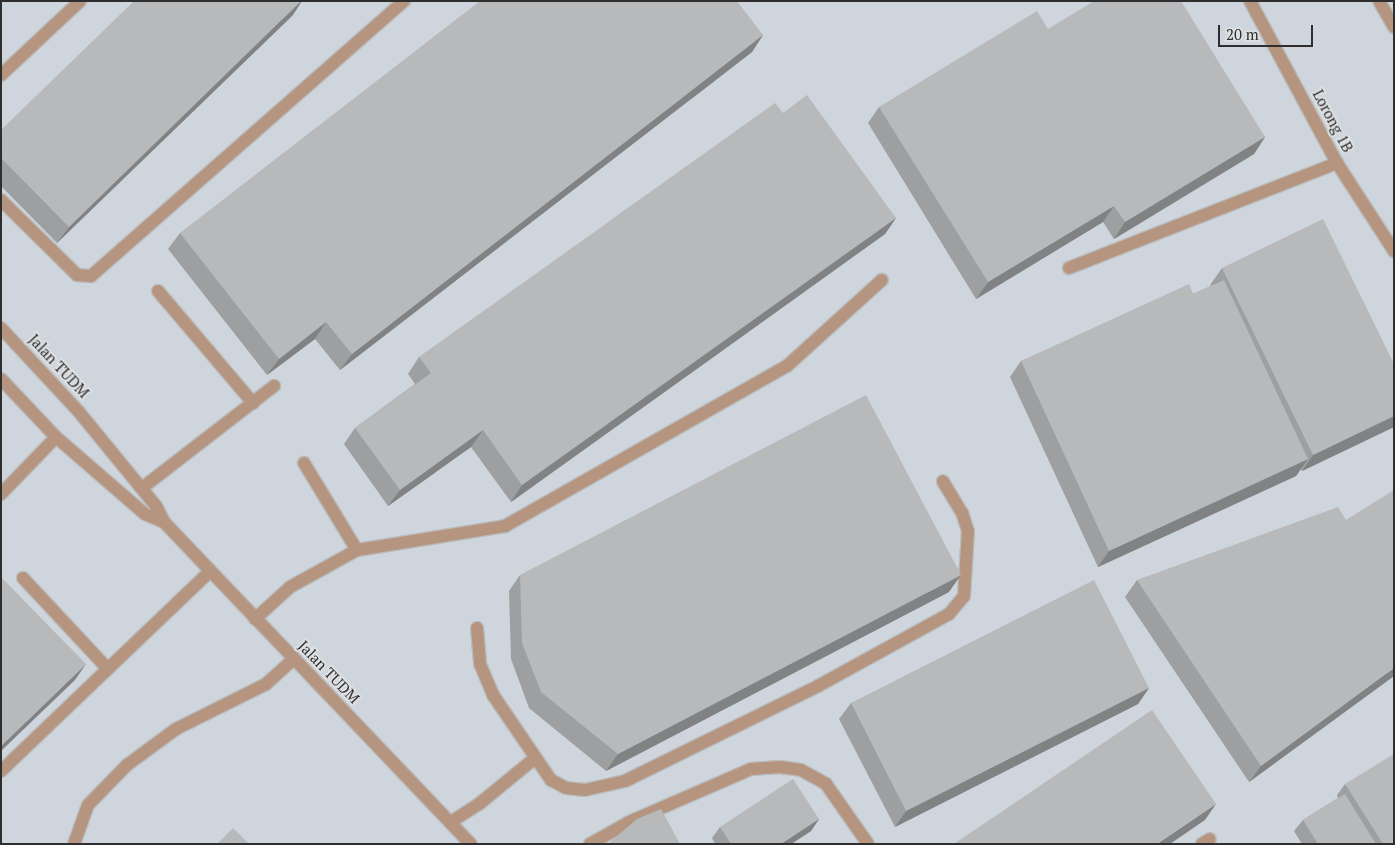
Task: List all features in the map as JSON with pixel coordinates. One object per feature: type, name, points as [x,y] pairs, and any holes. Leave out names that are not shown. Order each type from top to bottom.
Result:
[{"type":"street","points":[[1,75],[80,1]]},
{"type":"street","points":[[1,200],[77,275],[91,276],[404,1]]},
{"type":"street","name":"Lorong 1B","points":[[1250,1],[1337,163],[1394,252]]},
{"type":"street","points":[[1380,1],[1394,26]]},
{"type":"street","points":[[1069,268],[1337,163]]},
{"type":"street","points":[[255,619],[290,587],[356,550],[506,526],[787,366],[882,280]]},
{"type":"street","points":[[158,291],[253,403]]},
{"type":"street","name":"Jalan TUDM","points":[[1,328],[79,412],[142,488],[164,522],[451,822],[467,842]]},
{"type":"street","name":"Jalan TUDM","points":[[1,378],[56,437],[145,514],[164,522]]},
{"type":"street","points":[[142,488],[274,386]]},
{"type":"street","points":[[1,494],[56,437]]},
{"type":"street","points":[[304,463],[356,550]]},
{"type":"street","points":[[477,628],[480,664],[492,694],[551,780],[566,788],[585,790],[625,781],[818,686],[949,614],[964,596],[968,532],[962,512],[943,481]]},
{"type":"street","points":[[1,772],[210,571]]},
{"type":"street","points":[[23,578],[107,668]]},
{"type":"street","points":[[74,844],[88,805],[127,765],[176,729],[266,684],[294,659]]},
{"type":"street","points":[[451,822],[479,804],[535,758]]},
{"type":"street","points":[[590,844],[629,822],[751,769],[780,767],[802,770],[826,784],[868,844]]},
{"type":"shaded area","points":[[1,1],[1394,1],[1394,844],[1,844]]},
{"type":"building","points":[[134,1],[301,1],[69,227],[1,158],[1,130]]},
{"type":"building","points":[[480,1],[737,1],[763,35],[352,354],[326,322],[279,359],[180,233]]},
{"type":"building","points":[[1094,1],[1181,1],[1265,137],[1125,222],[1114,206],[988,282],[879,107],[1037,11],[1048,29]]},
{"type":"building","points":[[807,95],[896,218],[522,485],[483,430],[400,490],[355,428],[431,373],[419,357],[775,103],[783,113]]},
{"type":"building","points":[[1323,219],[1394,364],[1394,416],[1313,455],[1222,268]]},
{"type":"building","points":[[1224,280],[1308,459],[1109,551],[1021,361],[1189,284],[1193,294]]},
{"type":"building","points":[[866,395],[961,575],[618,754],[541,692],[522,643],[520,575]]},
{"type":"building","points":[[1394,490],[1394,668],[1261,766],[1137,580],[1338,507],[1346,520]]},
{"type":"building","points":[[1,577],[86,664],[1,746]]},
{"type":"building","points":[[1094,580],[1149,688],[906,811],[851,703]]},
{"type":"building","points":[[1152,710],[1216,804],[1157,844],[954,844]]},
{"type":"building","points":[[1394,754],[1394,844],[1383,844],[1345,784]]},
{"type":"building","points":[[793,779],[819,819],[781,844],[731,844],[720,827]]},
{"type":"building","points":[[1345,794],[1376,844],[1318,844],[1303,820]]},
{"type":"building","points":[[661,809],[680,844],[608,844],[637,819]]},
{"type":"building","points":[[233,828],[249,844],[217,844]]}]
